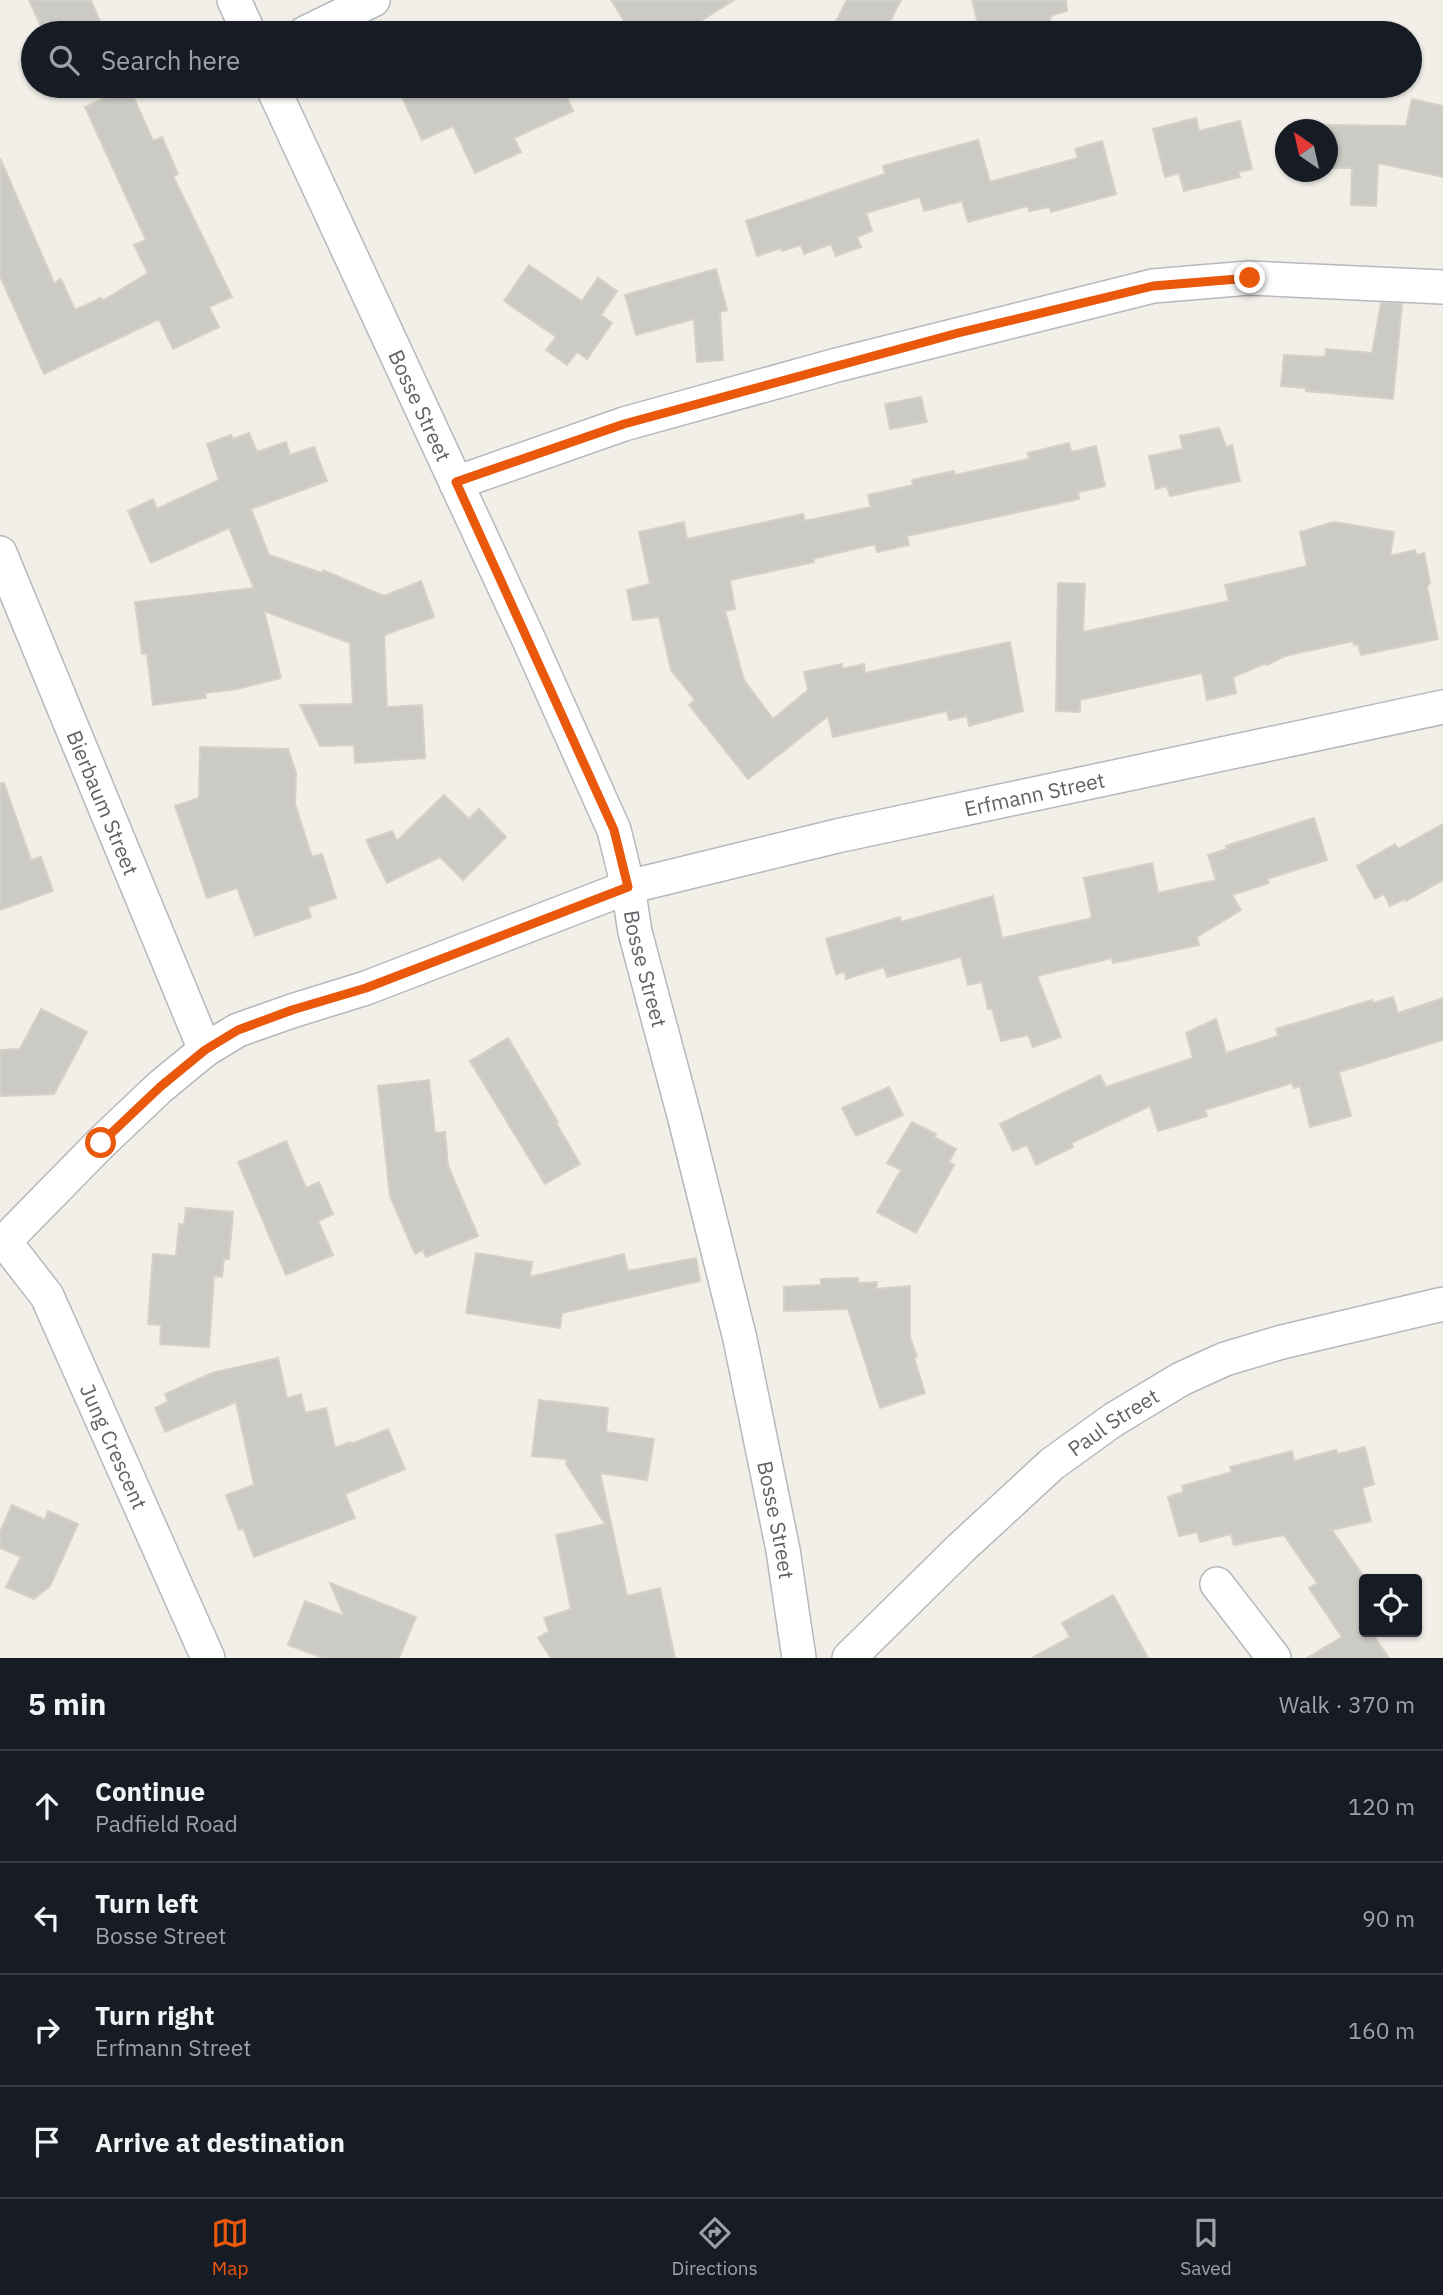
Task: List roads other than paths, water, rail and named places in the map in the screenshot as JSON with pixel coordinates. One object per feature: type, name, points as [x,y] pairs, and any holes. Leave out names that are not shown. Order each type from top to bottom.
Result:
[{"type":"street","points":[[234,0],[244,21]]},
{"type":"street","points":[[330,21],[373,0]]},
{"type":"street","name":"Bosse Street","points":[[278,98],[614,830],[628,887],[635,932],[740,1339],[783,1550],[799,1658]]},
{"type":"street","points":[[456,482],[624,424],[931,340],[1153,286],[1250,278],[1443,287]]},
{"type":"street","name":"Bierbaum Street","points":[[0,553],[205,1050]]},
{"type":"street","name":"Erfmann Street","points":[[2,1244],[160,1087],[205,1050],[238,1030],[292,1010],[366,988],[628,887],[837,836],[1443,707]]},
{"type":"street","name":"Jung Crescent","points":[[2,1244],[47,1296],[208,1658]]},
{"type":"street","name":"Paul Street","points":[[849,1658],[961,1548],[1052,1464],[1112,1420],[1181,1379],[1226,1359],[1282,1342],[1443,1304]]},
{"type":"street","points":[[1217,1584],[1273,1658]]}]
